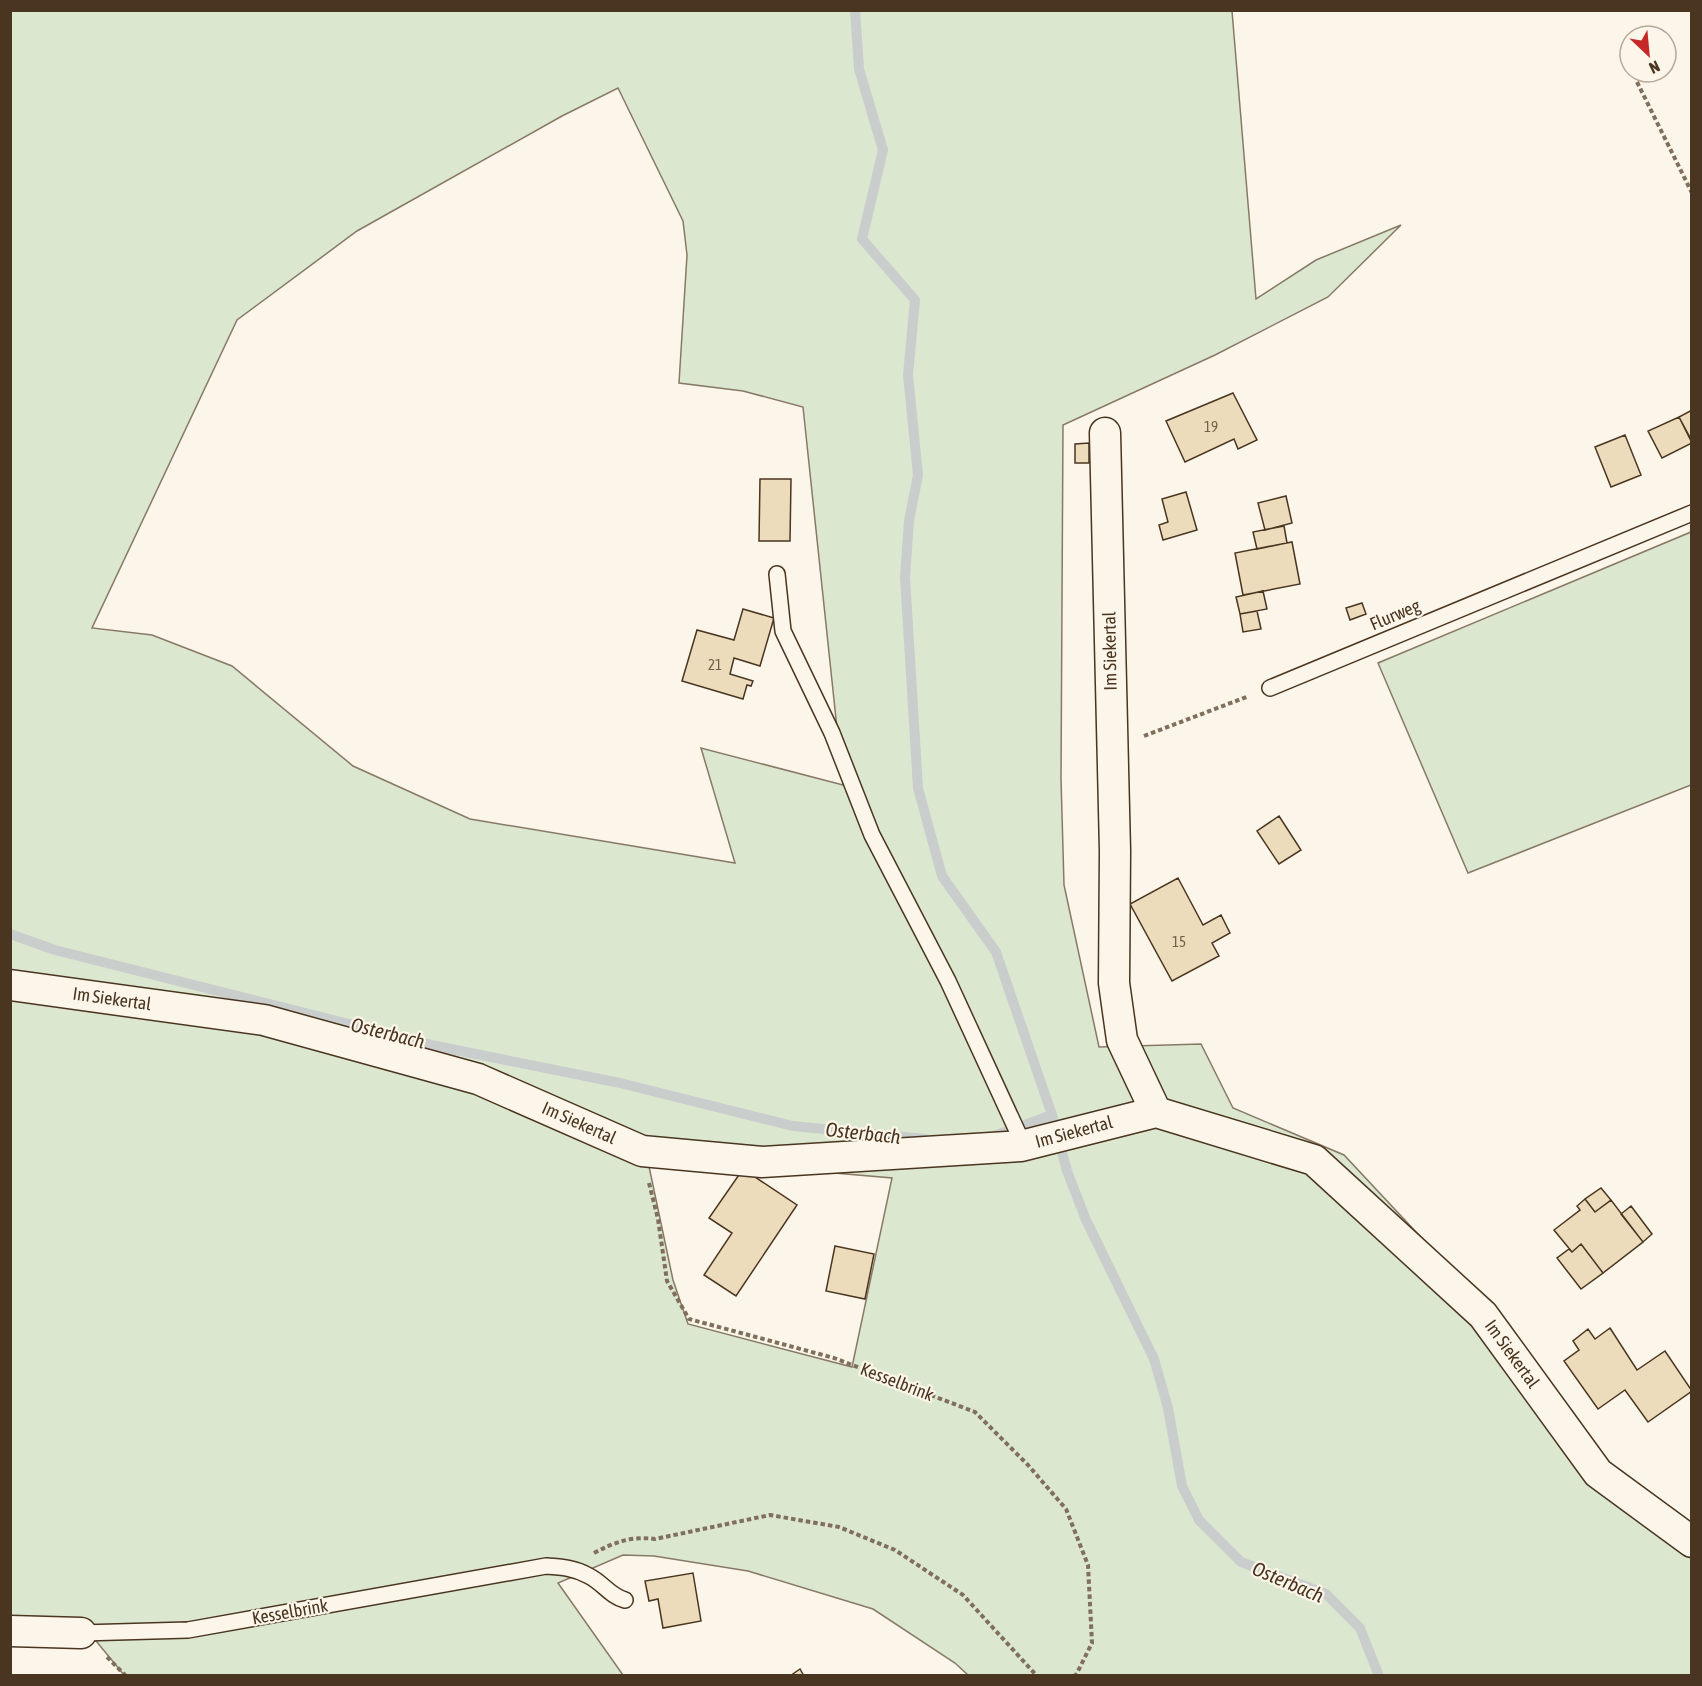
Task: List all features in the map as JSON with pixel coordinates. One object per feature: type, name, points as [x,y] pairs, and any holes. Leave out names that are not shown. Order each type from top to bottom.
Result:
[{"type":"street","name":"Im Siekertal","points":[[1105,433],[1115,851],[1114,983],[1122,1040],[1156,1112]]},
{"type":"street","name":"Im Siekertal","points":[[10,985],[264,1020],[478,1079],[642,1151],[762,1162],[1028,1141],[1156,1112],[1314,1160],[1483,1315],[1599,1473],[1692,1542]]},
{"type":"street","name":"Kesselbrink","points":[[10,1631],[81,1633]]},
{"type":"lane","name":"Flurweg","points":[[1270,688],[1692,513]]},
{"type":"lane","points":[[777,574],[783,631],[832,733],[872,835],[948,981],[1011,1118],[1028,1141]]},
{"type":"lane","name":"Kesselbrink","points":[[81,1633],[188,1630],[546,1566],[567,1567],[590,1576],[615,1597],[625,1600]]},
{"type":"path","points":[[1638,84],[1692,193]]},
{"type":"path","points":[[1112,748],[1270,688]]},
{"type":"path","name":"Kesselbrink","points":[[642,1151],[658,1219],[667,1281],[689,1319],[834,1358],[975,1412],[1028,1465],[1066,1509],[1088,1565],[1092,1643],[1076,1675],[1073,1676]]},
{"type":"path","points":[[567,1567],[616,1541],[639,1537],[654,1539],[770,1515],[839,1527],[895,1550],[963,1595],[1037,1676]]},
{"type":"green space","points":[[10,11],[1232,11],[1256,299],[1316,260],[1401,225],[1328,297],[1215,355],[1063,425],[1061,779],[1064,885],[1099,1047],[1201,1044],[1233,1108],[1344,1155],[1475,1295],[1603,1477],[1691,1543],[1691,1675],[968,1675],[955,1663],[873,1609],[748,1571],[654,1556],[623,1555],[558,1583],[623,1675],[124,1675],[92,1636],[11,1637]],"holes":[[[618,88],[683,221],[687,255],[679,383],[743,391],[803,407],[843,785],[701,748],[735,863],[470,819],[353,766],[232,666],[152,635],[92,628],[237,320],[357,231],[562,116]],[[647,1157],[892,1178],[852,1367],[688,1324],[673,1280]]]},
{"type":"green space","points":[[1691,532],[1691,785],[1468,873],[1378,663]]},
{"type":"building","points":[[1233,393],[1257,440],[1238,449],[1234,439],[1185,462],[1166,421]]},
{"type":"building","points":[[1692,410],[1692,441],[1679,417]]},
{"type":"building","points":[[1679,417],[1692,443],[1662,458],[1648,431]]},
{"type":"building","points":[[1625,435],[1641,475],[1611,487],[1595,447]]},
{"type":"building","points":[[1089,443],[1089,463],[1075,463],[1075,444]]},
{"type":"building","points":[[760,479],[791,479],[790,541],[759,541]]},
{"type":"building","points":[[1186,492],[1197,530],[1163,540],[1159,525],[1168,522],[1162,499]]},
{"type":"building","points":[[1286,496],[1292,523],[1265,530],[1258,503]]},
{"type":"building","points":[[1284,526],[1287,543],[1257,549],[1253,532]]},
{"type":"building","points":[[1292,542],[1300,584],[1243,595],[1235,553]]},
{"type":"building","points":[[1263,591],[1267,609],[1240,614],[1236,597]]},
{"type":"building","points":[[1362,603],[1366,614],[1350,620],[1346,608]]},
{"type":"building","points":[[743,609],[774,618],[760,666],[734,658],[730,674],[753,681],[751,686],[747,685],[743,699],[682,681],[697,630],[734,640]]},
{"type":"building","points":[[1257,611],[1261,629],[1243,632],[1240,614]]},
{"type":"building","points":[[1279,816],[1301,850],[1279,864],[1257,831]]},
{"type":"building","points":[[1178,878],[1203,925],[1221,915],[1230,933],[1212,943],[1219,956],[1172,981],[1130,904]]},
{"type":"building","points":[[743,1169],[797,1205],[736,1296],[704,1275],[732,1233],[709,1218]]},
{"type":"building","points":[[1601,1188],[1611,1200],[1595,1212],[1585,1199]]},
{"type":"building","points":[[1585,1199],[1595,1212],[1611,1200],[1643,1242],[1603,1273],[1581,1244],[1572,1252],[1554,1230],[1580,1210],[1577,1206]]},
{"type":"building","points":[[1631,1206],[1652,1234],[1643,1242],[1621,1214]]},
{"type":"building","points":[[1581,1244],[1603,1273],[1581,1289],[1557,1258],[1569,1249],[1572,1252]]},
{"type":"building","points":[[835,1246],[874,1254],[865,1299],[826,1291]]},
{"type":"building","points":[[1610,1328],[1637,1370],[1665,1351],[1692,1391],[1648,1422],[1625,1390],[1598,1409],[1564,1361],[1579,1350],[1573,1341],[1588,1329],[1595,1339]]},
{"type":"building","points":[[693,1573],[701,1621],[663,1628],[658,1599],[649,1601],[645,1581]]},
{"type":"building","points":[[800,1669],[804,1676],[790,1676]]},
{"type":"waterway","points":[[855,10],[859,69],[883,150],[862,239],[915,300],[908,375],[918,475],[909,521],[905,577],[918,788],[942,876],[996,952],[1052,1115]]},
{"type":"waterway","name":"Osterbach","points":[[10,934],[55,950],[436,1046],[620,1083],[793,1126],[925,1139]]},
{"type":"waterway","name":"Osterbach","points":[[994,1136],[1052,1115],[1067,1171],[1086,1220],[1154,1359],[1168,1408],[1182,1486],[1199,1520],[1241,1562],[1326,1594],[1360,1628],[1379,1676]]}]
